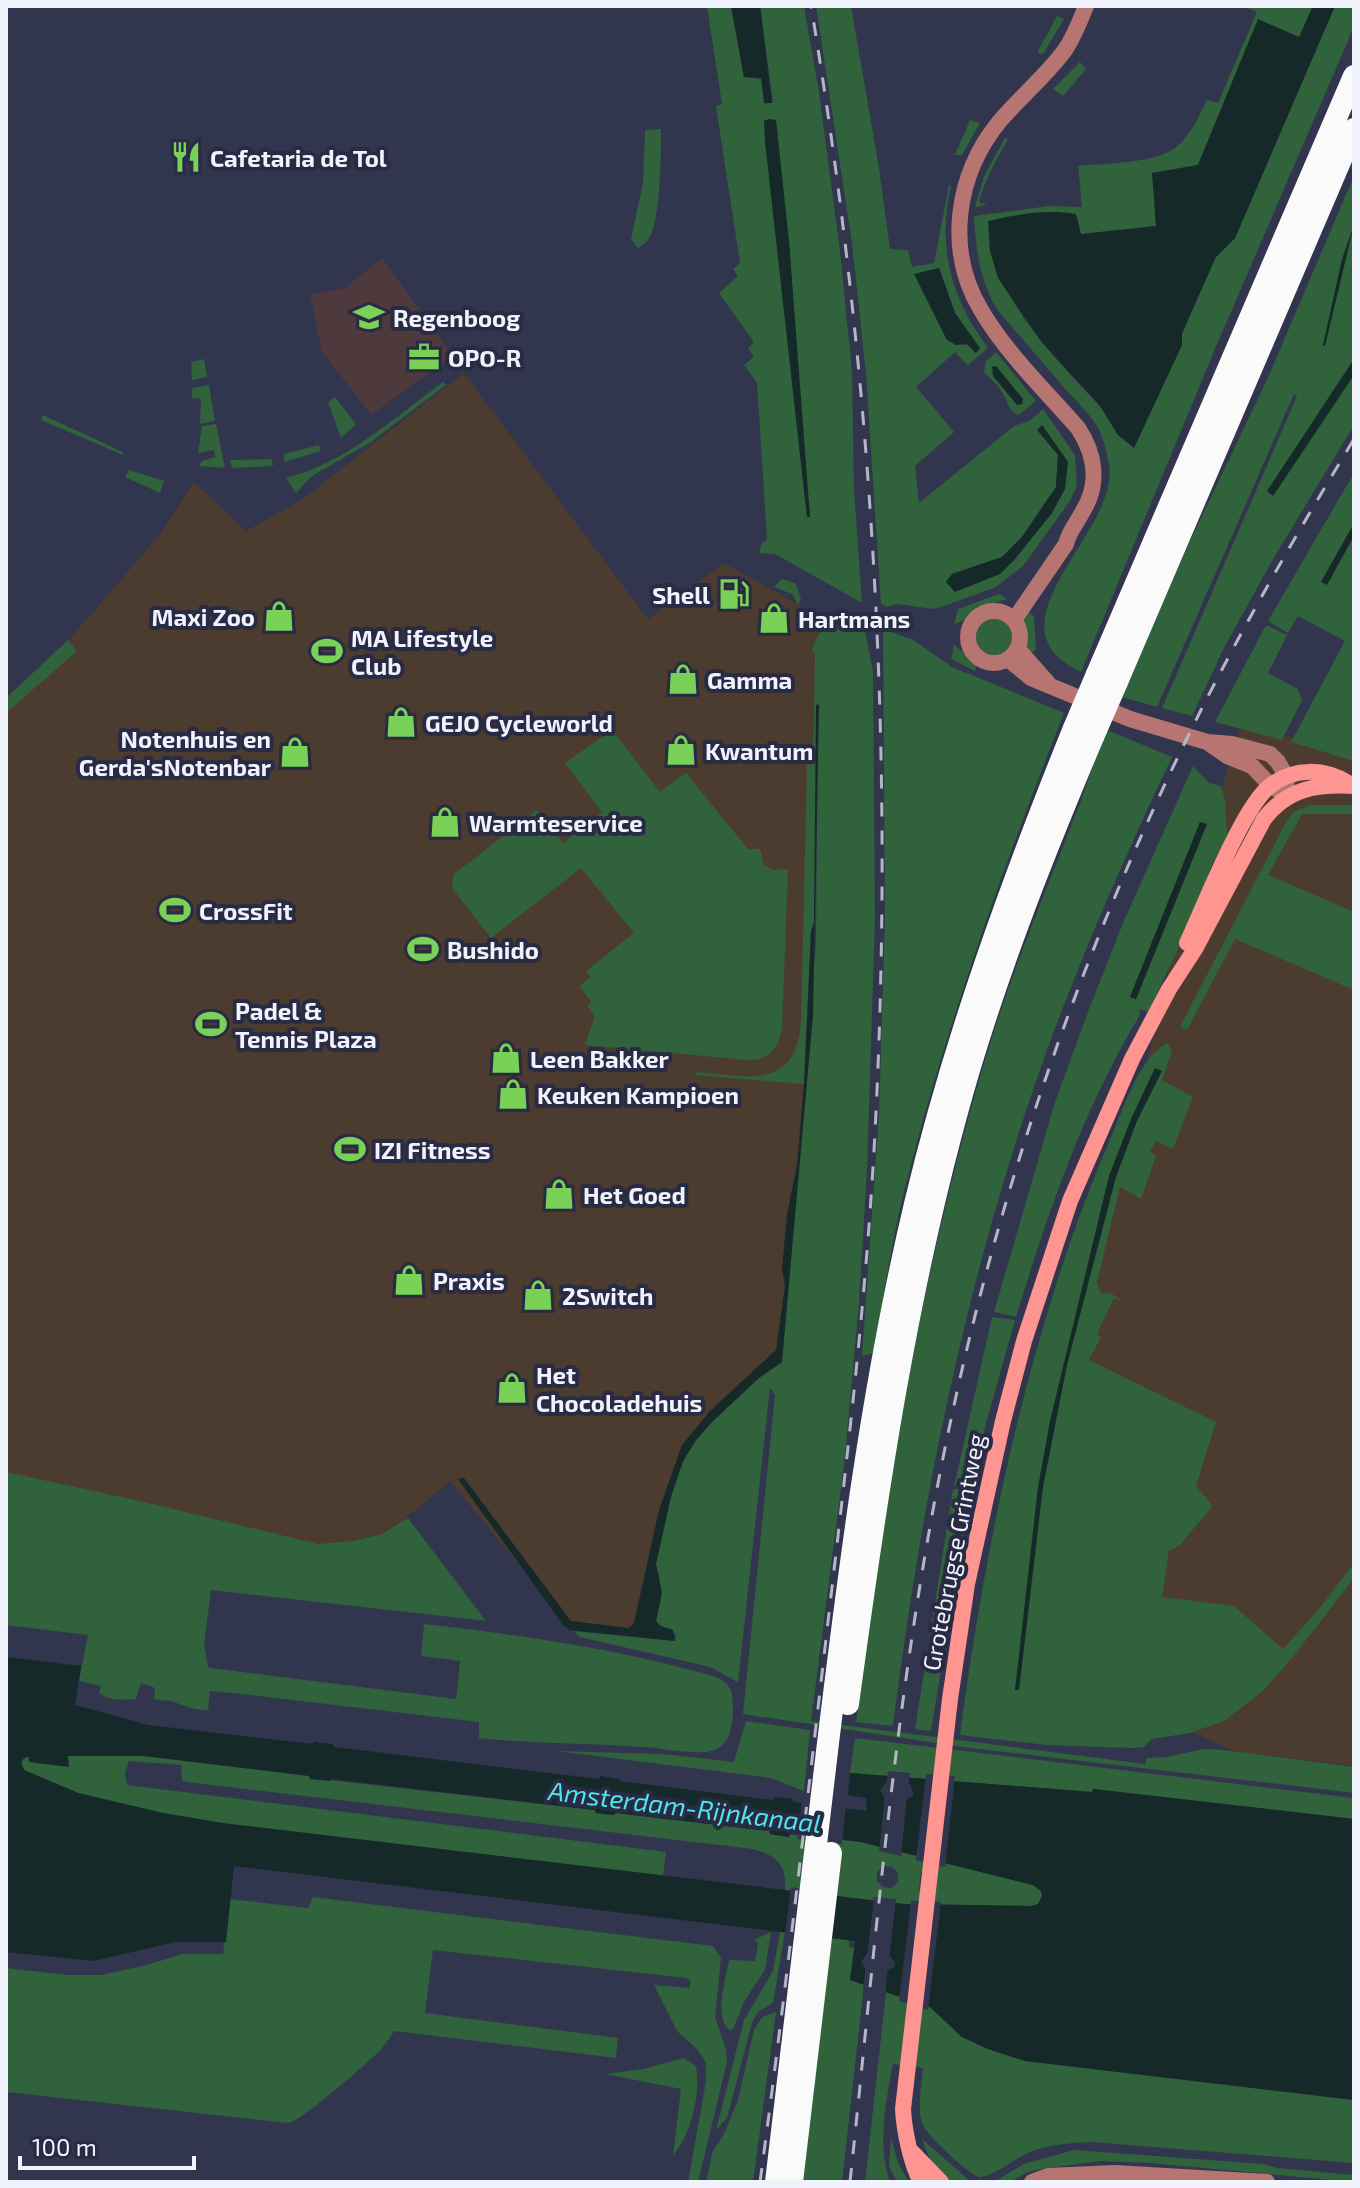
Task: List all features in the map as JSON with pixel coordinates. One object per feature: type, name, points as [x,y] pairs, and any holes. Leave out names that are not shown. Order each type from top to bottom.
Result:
[{"type":"highway","points":[[792,2182],[802,2033],[840,1705],[853,1543],[877,1386],[921,1179],[981,970],[1022,855],[1084,732],[1107,678],[1352,80]]},
{"type":"highway","points":[[1107,678],[1351,138]]},
{"type":"highway","points":[[776,2182],[802,2033]]},
{"type":"main road","points":[[1270,785],[1304,771],[1337,776],[1354,786],[1312,787],[1287,796]]},
{"type":"main road","name":"Grotebrugse Grintweg","points":[[921,2182],[903,2121],[906,2065],[967,1584],[1003,1421],[1024,1341],[1076,1187],[1132,1059],[1169,989],[1219,872],[1253,804],[1270,785]]},
{"type":"main road","name":"Grotebrugse Grintweg","points":[[1169,989],[1186,965],[1264,819],[1287,796]]},
{"type":"main road","points":[[912,2152],[941,2182]]},
{"type":"street","points":[[1009,616],[1066,544],[1069,531],[1089,499],[1094,472],[1092,456],[1078,428],[980,309],[964,270],[958,228],[966,184],[987,140],[1022,96],[1059,58],[1086,6]]},
{"type":"street","points":[[990,611],[1009,616],[1020,634],[1013,654],[993,663],[972,652],[968,641],[969,629],[977,617],[990,611]]},
{"type":"street","points":[[1013,654],[1031,678],[1067,695],[1130,719],[1207,742],[1232,744],[1270,754],[1286,776],[1287,796]]},
{"type":"street","points":[[1207,742],[1227,756],[1252,766],[1270,785],[1287,796]]},
{"type":"street","points":[[1032,2182],[1048,2176],[1058,2180],[1115,2173],[1267,2182]]},
{"type":"shaded area","name":"Regenboog","points":[[382,258],[453,356],[371,415],[322,351],[310,295],[345,288]]},
{"type":"shaded area","points":[[464,373],[648,619],[724,563],[824,619],[810,1033],[780,1348],[633,1631],[569,1626],[450,1481],[388,1533],[318,1548],[6,1493],[6,698],[69,640],[160,534],[194,482],[246,531],[303,499]]},
{"type":"shaded area","points":[[1243,721],[1354,759],[1354,1766],[1236,1752],[1100,1691],[1084,1327],[1181,918]]},
{"type":"green space","points":[[707,6],[731,6],[744,77],[762,79],[765,104],[773,102],[760,6],[804,6],[840,251],[852,372],[854,489],[862,603],[775,554],[759,553],[767,539],[757,383],[744,365],[754,357],[748,348],[754,342],[719,293],[738,276],[733,269],[740,263],[716,106],[722,104]],"holes":[[[764,122],[810,517],[807,516]]]},
{"type":"green space","points":[[816,6],[851,6],[890,249],[908,250],[912,267],[934,263],[951,186],[946,230],[950,271],[965,310],[988,348],[968,365],[955,352],[916,387],[954,432],[915,466],[919,503],[1014,426],[1029,421],[1043,409],[1075,455],[1077,485],[1070,501],[1023,566],[996,587],[933,609],[897,604],[886,607],[881,604],[866,374],[852,243]],"holes":[[[939,268],[955,313],[979,348],[947,340],[915,274]],[[1042,425],[1068,462],[1052,513],[1000,574],[952,574],[1002,557],[1022,537],[1056,487],[1058,455],[1038,430]]]},
{"type":"green space","points":[[1243,6],[1313,6],[1299,38],[1258,20],[1198,165],[1153,173],[1156,226],[1081,235],[1076,214],[990,251],[998,273],[1022,315],[1066,371],[1134,447],[1182,345],[1182,334],[1215,257],[1235,238],[1335,6],[1354,6],[1354,25],[1347,43],[1081,672],[1054,652],[1044,629],[1049,603],[1107,491],[1109,465],[1106,452],[1093,420],[999,312],[987,290],[980,266],[974,216],[1049,206],[1082,207],[1078,166],[1143,160],[1176,147],[1198,119],[1207,100],[1218,103],[1257,12]]},
{"type":"green space","points":[[1057,16],[1064,19],[1043,54],[1037,53]]},
{"type":"green space","points":[[1080,62],[1086,69],[1063,96],[1053,89]]},
{"type":"green space","points":[[970,120],[980,123],[962,155],[955,155]]},
{"type":"green space","points":[[661,129],[656,218],[648,240],[638,248],[631,239],[643,183],[645,130]]},
{"type":"green space","points":[[1005,138],[1008,140],[995,162],[979,202],[987,205],[975,207],[984,176]]},
{"type":"green space","points":[[1354,176],[1354,425],[1272,561],[1225,646],[1192,716],[1162,708],[1297,396],[1294,394],[1157,707],[1122,697],[1190,541],[1266,382]]},
{"type":"green space","points":[[996,352],[1036,401],[1019,415],[1010,409],[999,388],[984,372],[986,361]]},
{"type":"green space","points":[[204,359],[207,377],[192,380],[191,362]]},
{"type":"green space","points":[[443,382],[446,385],[371,442],[312,476],[296,493],[286,478],[329,462],[349,450]]},
{"type":"green space","points":[[209,385],[215,421],[200,424],[201,399],[192,398],[192,388]]},
{"type":"green space","points":[[335,397],[356,424],[341,438],[328,402]]},
{"type":"green space","points":[[43,415],[123,452],[123,455],[41,420]]},
{"type":"green space","points":[[216,424],[225,468],[199,466],[202,461],[215,457],[214,450],[198,453],[202,426]]},
{"type":"green space","points":[[319,445],[321,451],[284,462],[284,454]]},
{"type":"green space","points":[[272,459],[273,466],[232,468],[230,460]]},
{"type":"green space","points":[[129,470],[164,481],[160,493],[125,477]]},
{"type":"green space","points":[[1354,473],[1354,761],[1291,742],[1345,641],[1298,616],[1288,633],[1268,621]]},
{"type":"green space","points":[[782,579],[795,583],[801,599],[798,605],[792,594],[774,587]]},
{"type":"green space","points":[[999,594],[1007,599],[979,608],[967,620],[954,624],[958,609]]},
{"type":"green space","points":[[1026,610],[1034,616],[1036,649],[1028,656],[1022,620]]},
{"type":"green space","points":[[845,619],[863,622],[873,671],[875,919],[867,1170],[859,1303],[845,1457],[811,1721],[1145,1764],[1147,1758],[1204,1749],[1354,1767],[1354,1793],[963,1747],[743,1714],[775,1395],[770,1388],[738,1682],[710,1667],[580,1637],[573,1631],[675,1641],[676,1635],[656,1621],[660,1579],[656,1564],[676,1479],[689,1452],[711,1423],[739,1395],[782,1362],[816,943],[818,704],[814,923],[811,931],[804,1084],[694,1075],[697,1072],[734,1076],[766,1074],[779,1069],[789,1060],[797,1045],[801,1023],[807,763],[813,759],[815,655],[812,651],[823,629]]},
{"type":"green space","points":[[994,619],[1007,624],[1012,637],[1007,650],[994,655],[981,650],[976,637],[981,624]]},
{"type":"green space","points":[[1266,625],[1287,635],[1268,673],[1298,689],[1302,700],[1282,740],[1215,722]]},
{"type":"green space","points":[[883,629],[913,640],[952,667],[1064,713],[997,890],[956,1010],[904,1192],[874,1353],[862,1356],[879,1114],[885,919]]},
{"type":"green space","points":[[68,640],[77,651],[6,713],[6,698]]},
{"type":"green space","points":[[954,645],[977,663],[975,671],[951,659]]},
{"type":"green space","points":[[612,730],[660,792],[686,773],[748,849],[760,849],[764,865],[772,870],[788,869],[782,1028],[778,1042],[767,1056],[747,1060],[585,1045],[595,1016],[587,1006],[591,1002],[579,986],[591,977],[586,971],[634,933],[581,868],[491,938],[452,888],[454,874],[537,810],[563,843],[602,812],[565,763]]},
{"type":"green space","points":[[1107,730],[1172,757],[1115,881],[1063,1007],[1007,1171],[964,1327],[946,1406],[916,1565],[893,1726],[856,1722],[879,1551],[908,1381],[965,1130],[1021,953]]},
{"type":"green space","points":[[1193,766],[1209,783],[1221,786],[1227,836],[1210,869],[1201,901],[1152,1004],[1148,1012],[1139,1009],[1140,1015],[1084,1124],[1054,1201],[1016,1317],[994,1312],[1055,1102],[1123,923]],"holes":[[[1200,822],[1206,825],[1136,999],[1130,997]]]},
{"type":"green space","points":[[1310,805],[1354,805],[1354,814],[1302,814],[1268,875],[1354,912],[1354,990],[1235,939],[1187,1030],[1180,1027],[1285,824],[1292,813]]},
{"type":"green space","points":[[1167,1043],[1172,1050],[1162,1080],[1193,1097],[1173,1149],[1156,1141],[1150,1152],[1156,1156],[1141,1199],[1120,1187],[1097,1283],[1101,1293],[1112,1294],[1124,1302],[1114,1298],[1097,1334],[1101,1337],[1089,1360],[1216,1422],[1196,1486],[1213,1506],[1179,1546],[1169,1551],[1162,1597],[1234,1606],[1283,1649],[1354,1563],[1354,1578],[1263,1691],[1224,1721],[1190,1733],[1152,1739],[1144,1747],[1131,1748],[1047,1745],[960,1735],[999,1505],[1036,1352],[1085,1203],[1129,1094],[1149,1059]]},
{"type":"green space","points":[[992,1317],[1015,1320],[972,1487],[954,1485],[958,1469]]},
{"type":"green space","points":[[6,1472],[318,1544],[353,1541],[382,1534],[408,1518],[486,1621],[211,1590],[204,1645],[210,1668],[456,1699],[460,1661],[421,1656],[424,1624],[498,1633],[608,1651],[716,1677],[728,1685],[732,1696],[733,1718],[729,1736],[717,1749],[692,1752],[479,1738],[479,1722],[210,1691],[208,1710],[199,1709],[154,1699],[155,1688],[141,1683],[136,1699],[107,1697],[99,1693],[101,1686],[79,1681],[88,1635],[6,1625]]},
{"type":"green space","points":[[953,1489],[971,1490],[931,1731],[915,1729]]},
{"type":"green space","points":[[746,1721],[810,1730],[804,1791],[771,1778],[556,1751],[664,1754],[734,1762]]},
{"type":"green space","points":[[855,1738],[1354,1798],[1354,1819],[1093,1789],[1092,1792],[850,1773]]},
{"type":"green space","points":[[68,1756],[144,1756],[595,1810],[596,1813],[770,1831],[770,1834],[788,1837],[789,1834],[861,1842],[1033,1885],[1042,1896],[1038,1904],[1031,1906],[904,1904],[785,1890],[784,1874],[779,1863],[753,1849],[187,1782],[182,1781],[181,1765],[129,1761],[125,1773],[127,1785],[666,1852],[663,1876],[222,1823],[78,1793],[24,1770],[21,1763],[26,1757],[29,1757],[29,1762],[67,1761]],"holes":[[[884,1866],[892,1867],[898,1873],[898,1882],[891,1888],[883,1887],[877,1881],[877,1872]],[[921,1872],[938,1874],[936,1892],[919,1890]]]},
{"type":"green space","points":[[313,1897],[713,1946],[721,1958],[715,2017],[727,2062],[698,2182],[688,2182],[706,2081],[706,2063],[698,2050],[677,2031],[654,1985],[689,1988],[691,1982],[687,1978],[433,1950],[425,2013],[618,2038],[616,2058],[394,2031],[383,2047],[352,2076],[308,2112],[289,2123],[6,2092],[6,1968],[67,1975],[101,1975],[182,1954],[223,1954],[230,1899],[308,1908]]},
{"type":"green space","points":[[771,1932],[765,1970],[745,2000],[730,2031],[722,2017],[721,2007],[729,1960],[755,1961],[758,1943],[754,1940]]},
{"type":"green space","points":[[780,1932],[785,1932],[773,2003],[758,2012],[752,2023],[727,2118],[716,2130],[744,2020],[773,1971]]},
{"type":"green space","points":[[815,1935],[849,1940],[849,1947],[855,1948],[850,1980],[864,1985],[842,2182],[803,2182]]},
{"type":"green space","points":[[886,1992],[930,2007],[962,2037],[1025,2061],[1354,2100],[1354,2163],[1092,2142],[1037,2149],[980,2177],[949,2154],[922,2123],[923,2068],[893,2064],[883,2138],[890,2182],[865,2182]]},
{"type":"green space","points":[[776,2012],[753,2182],[706,2182],[713,2151],[738,2100],[754,2030],[762,2017]]},
{"type":"green space","points":[[684,2058],[696,2066],[696,2101],[685,2137],[673,2156],[681,2089],[605,2074],[644,2069]]},
{"type":"green space","points":[[891,2137],[898,2163],[909,2182],[897,2182],[889,2166]]},
{"type":"green space","points":[[922,2139],[971,2182],[945,2180],[932,2164]]},
{"type":"green space","points":[[1074,2150],[1263,2164],[1354,2175],[1354,2182],[1102,2161],[1040,2169],[1010,2182],[994,2182],[1024,2164]]},
{"type":"water","points":[[731,6],[760,6],[772,103],[764,103],[761,78],[744,77]]},
{"type":"water","points":[[1313,6],[1335,6],[1235,238],[1216,257],[1182,333],[1182,345],[1134,448],[1118,435],[1100,406],[1041,341],[998,278],[990,251],[988,221],[1021,214],[1054,212],[1076,214],[1081,234],[1156,226],[1152,173],[1198,165],[1258,19],[1299,37]]},
{"type":"water","points":[[776,120],[789,241],[810,517],[807,517],[765,142],[764,121]]},
{"type":"water","points":[[1354,225],[1325,346],[1342,259]]},
{"type":"water","points":[[939,268],[955,313],[980,348],[976,353],[967,344],[956,345],[947,340],[914,274]]},
{"type":"water","points":[[1354,359],[1354,375],[1273,496],[1267,491]]},
{"type":"water","points":[[996,366],[1023,399],[1022,404],[1017,405],[993,376],[992,367]]},
{"type":"water","points":[[1042,425],[1068,462],[1065,489],[1052,513],[1000,574],[955,592],[946,582],[952,574],[1002,557],[1022,537],[1056,487],[1058,455],[1037,430]]},
{"type":"water","points":[[1354,523],[1354,536],[1327,585],[1321,582]]},
{"type":"water","points":[[819,704],[813,1015],[782,1362],[760,1377],[710,1424],[683,1461],[671,1497],[656,1564],[662,1593],[656,1621],[660,1626],[673,1630],[675,1641],[569,1630],[458,1479],[464,1478],[571,1621],[629,1628],[634,1623],[659,1510],[682,1445],[710,1411],[776,1350],[785,1285],[782,1269],[787,1214],[797,1165],[804,1084],[811,931],[814,923],[816,705]]},
{"type":"water","points":[[1200,822],[1207,824],[1136,999],[1130,997]]},
{"type":"water","points":[[1155,1068],[1162,1071],[1137,1121],[1116,1177],[1067,1365],[1043,1487],[1019,1690],[1015,1690],[1038,1487],[1050,1421],[1109,1176]]},
{"type":"water","name":"Amsterdam-Rijnkanaal","points":[[6,1657],[81,1666],[75,1705],[148,1725],[333,1744],[334,1747],[599,1779],[600,1776],[773,1800],[774,1797],[793,1799],[793,1802],[867,1811],[866,1798],[848,1795],[850,1773],[1092,1792],[1093,1789],[1354,1819],[1354,2100],[1025,2061],[962,2037],[930,2007],[850,1980],[855,1941],[234,1866],[226,1942],[175,1942],[94,1961],[6,1952]],"holes":[[[68,1756],[144,1756],[309,1776],[310,1779],[769,1831],[770,1834],[789,1837],[790,1834],[861,1842],[1033,1885],[1042,1896],[1038,1904],[1031,1906],[904,1904],[222,1823],[78,1793],[24,1770],[21,1763],[23,1758],[29,1757],[29,1762],[69,1767]],[[887,1782],[910,1784],[914,1795],[904,1801],[885,1798],[880,1790]],[[867,1953],[890,1956],[895,1962],[894,1967],[884,1973],[866,1970],[861,1962]]]},
{"type":"pier","points":[[888,1771],[910,1773],[908,1788],[886,1787]]},
{"type":"pier","points":[[926,1774],[955,1776],[945,1867],[916,1860]]},
{"type":"pier","points":[[885,1793],[907,1797],[901,1856],[879,1851]]},
{"type":"pier","points":[[802,1799],[846,1804],[842,1844],[797,1839]]},
{"type":"pier","points":[[791,1887],[836,1893],[830,1941],[785,1936]]},
{"type":"pier","points":[[874,1897],[896,1899],[889,1960],[867,1958]]},
{"type":"pier","points":[[911,1901],[941,1902],[928,2010],[899,2001]]},
{"type":"pier","points":[[866,1965],[888,1968],[885,1996],[863,1989]]},
{"type":"railway","points":[[760,2182],[806,1814],[860,1330],[872,1185],[881,973],[882,835],[873,557],[849,280],[811,6]]},
{"type":"railway","points":[[850,2182],[890,1802],[916,1612],[950,1424],[995,1240],[1052,1060],[1085,971],[1159,797],[1236,643],[1354,439]]},
{"type":"place","name":"Cafetaria de Tol","points":[[186,157]]},
{"type":"place","name":"Regenboog","points":[[369,317]]},
{"type":"place","name":"OPO-R","points":[[424,357]]},
{"type":"place","name":"Shell","points":[[734,594]]},
{"type":"place","name":"Maxi Zoo","points":[[279,616]]},
{"type":"place","name":"Hartmans","points":[[774,618]]},
{"type":"place","name":"MA Lifestyle Club","points":[[327,651]]},
{"type":"place","name":"Gamma","points":[[683,679]]},
{"type":"place","name":"GEJO Cycleworld","points":[[401,722]]},
{"type":"place","name":"Kwantum","points":[[681,750]]},
{"type":"place","name":"Notenhuis en Gerda'sNotenbar","points":[[295,752]]},
{"type":"place","name":"Warmteservice","points":[[445,822]]},
{"type":"place","name":"CrossFit","points":[[175,910]]},
{"type":"place","name":"Bushido","points":[[423,949]]},
{"type":"place","name":"Padel & Tennis Plaza","points":[[211,1024]]},
{"type":"place","name":"Leen Bakker","points":[[506,1058]]},
{"type":"place","name":"Keuken Kampioen","points":[[513,1094]]},
{"type":"place","name":"IZI Fitness","points":[[350,1149]]},
{"type":"place","name":"Het Goed","points":[[559,1194]]},
{"type":"place","name":"Praxis","points":[[409,1280]]},
{"type":"place","name":"2Switch","points":[[538,1295]]},
{"type":"place","name":"Het Chocoladehuis","points":[[512,1388]]}]
